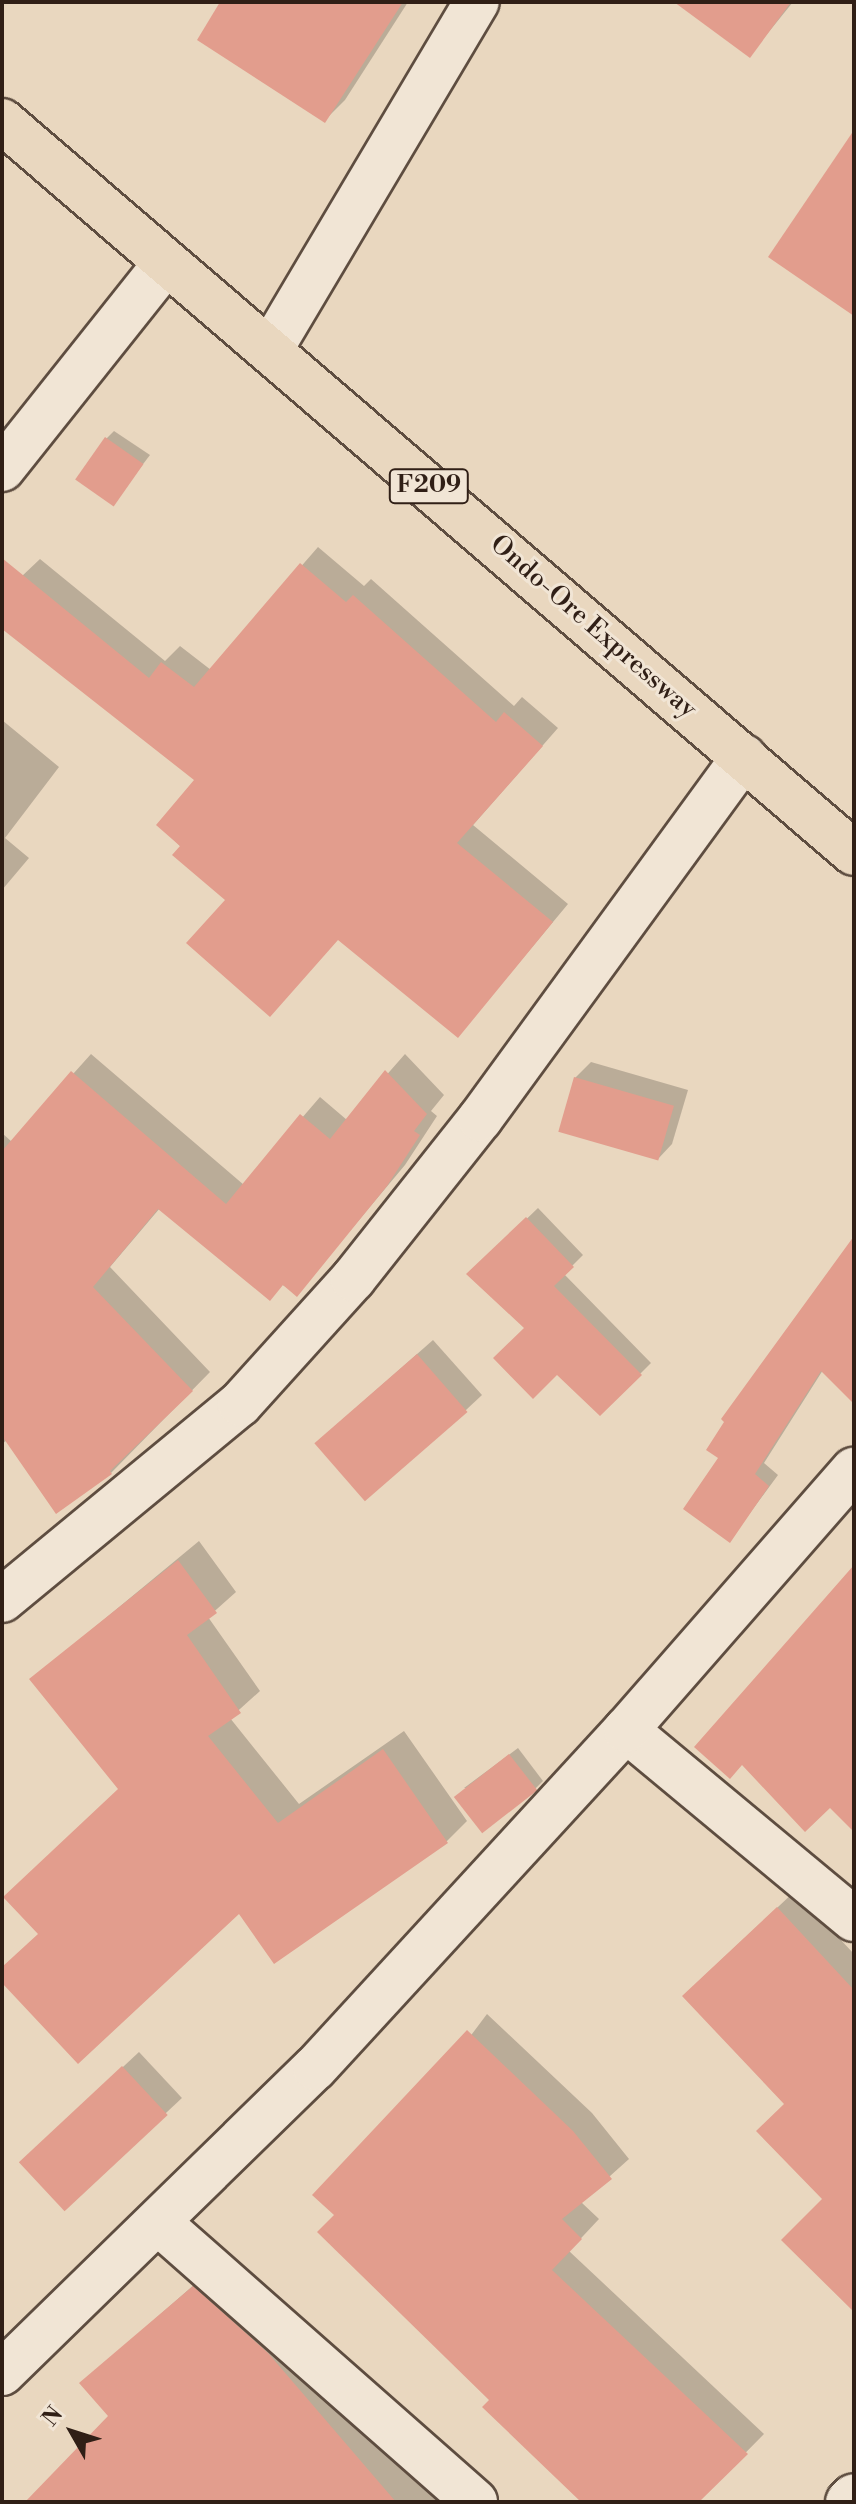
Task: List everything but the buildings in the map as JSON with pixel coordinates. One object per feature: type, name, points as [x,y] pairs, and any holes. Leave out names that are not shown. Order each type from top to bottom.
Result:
[{"type":"main road","name":"Ondo-Ore Expressway","points":[[2,121],[854,853]]},
{"type":"street","points":[[270,350],[477,2]]},
{"type":"street","points":[[2,469],[165,264]]},
{"type":"street","points":[[2,1600],[240,1404],[353,1279],[480,1119],[744,757]]},
{"type":"street","points":[[2,2373],[160,2224],[315,2068],[626,1730],[854,1470]]},
{"type":"street","points":[[626,1730],[854,1919]]},
{"type":"street","points":[[160,2224],[475,2502]]},
{"type":"street","points":[[848,2502],[854,2496]]}]
